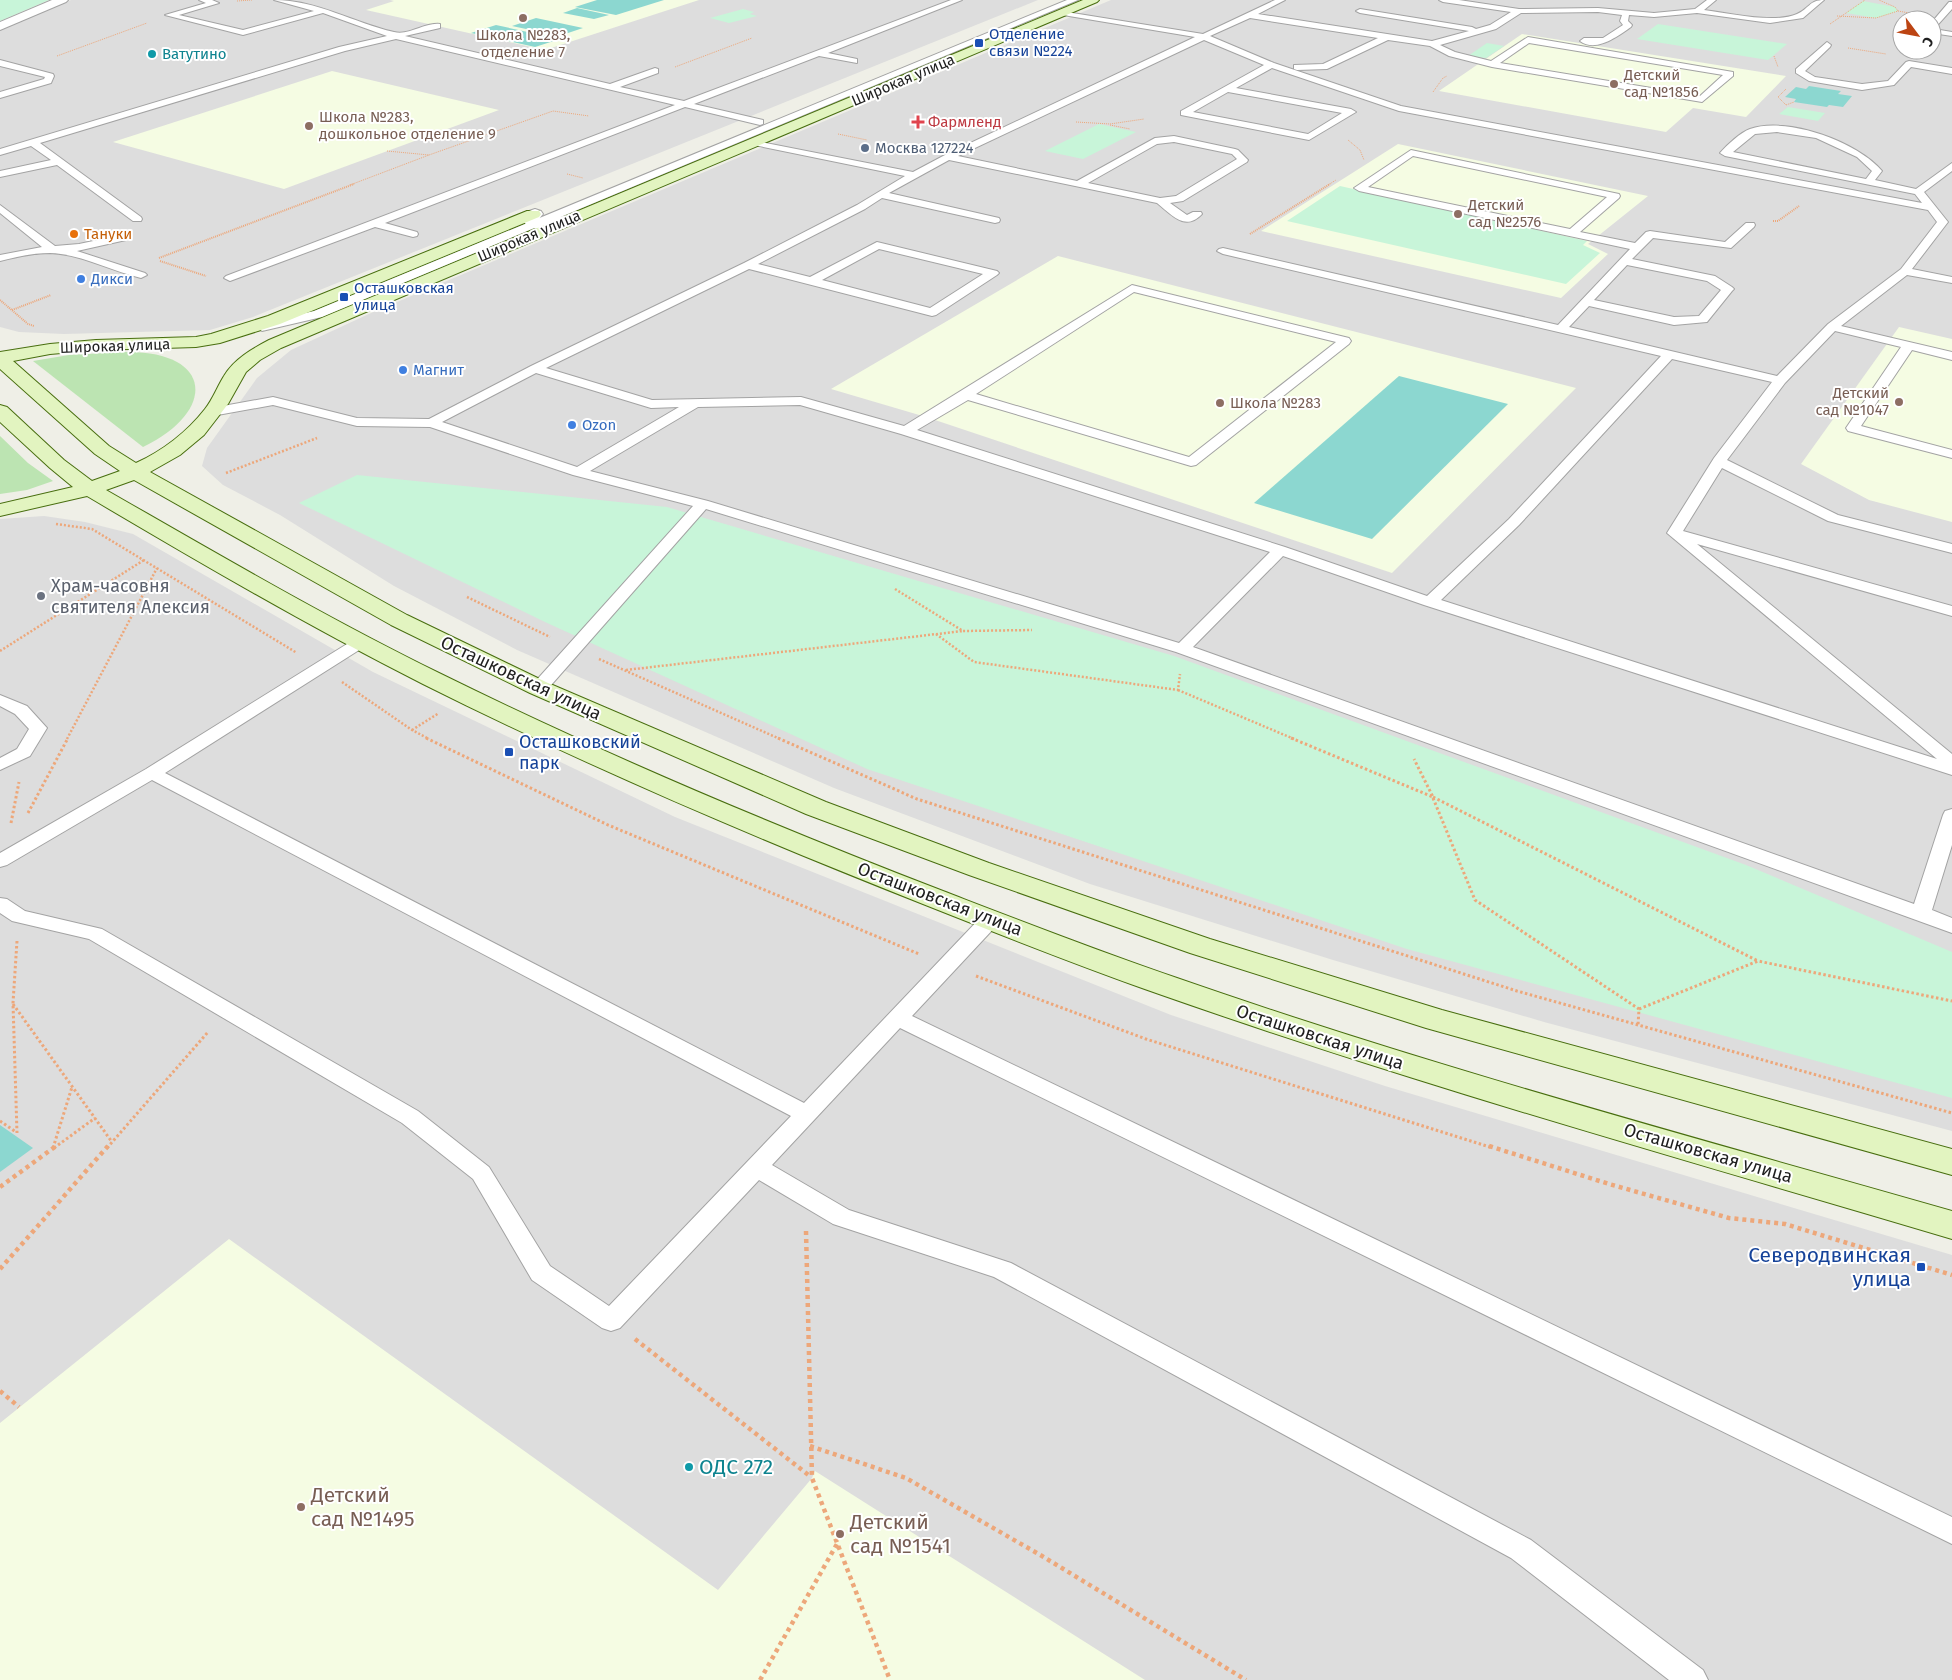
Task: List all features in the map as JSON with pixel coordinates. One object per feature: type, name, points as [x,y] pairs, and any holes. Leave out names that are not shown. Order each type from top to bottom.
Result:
[{"type":"main road","name":"Широкая улица","points":[[0,359],[50,348],[196,342],[230,335],[274,320],[535,218],[760,122],[1057,0]]},
{"type":"main road","name":"Широкая улица","points":[[0,510],[50,501],[89,489],[134,471],[164,456],[193,434],[212,412],[224,395],[236,372],[254,356],[275,344],[754,142],[879,85],[1093,0]]},
{"type":"main road","points":[[856,83],[879,85]]},
{"type":"main road","name":"Осташковская улица","points":[[0,359],[102,450],[134,471],[399,620],[539,688],[816,808],[979,870],[1200,946],[1437,1020],[1952,1162]]},
{"type":"main road","name":"Осташковская улица","points":[[0,411],[57,464],[89,489],[361,642],[466,696],[594,756],[783,838],[990,920],[1203,999],[1422,1070],[1952,1225]]},
{"type":"street","points":[[0,26],[62,0]]},
{"type":"street","points":[[535,218],[549,224],[563,222]]},
{"type":"lane","points":[[169,15],[215,3],[203,0]]},
{"type":"lane","points":[[278,0],[325,11],[398,36],[760,122]]},
{"type":"lane","points":[[230,278],[958,0]]},
{"type":"lane","name":"Широкая улица","points":[[230,335],[318,314],[535,218],[879,85],[1074,0]]},
{"type":"lane","points":[[431,423],[535,369],[748,265],[861,207],[880,194],[948,157],[1281,0]]},
{"type":"lane","points":[[1443,0],[1519,11],[1598,10],[1654,15],[1697,11],[1770,21],[1800,16],[1820,0]]},
{"type":"lane","points":[[1697,11],[1712,0]]},
{"type":"lane","points":[[1374,4],[1360,11],[1479,30]]},
{"type":"lane","points":[[1942,16],[1952,4]]},
{"type":"lane","points":[[169,15],[243,33],[325,11]]},
{"type":"lane","points":[[1432,44],[1494,27],[1519,11]]},
{"type":"lane","points":[[1063,13],[1202,36],[1275,66],[1399,108],[1932,208]]},
{"type":"lane","points":[[1526,32],[1591,43],[1605,41],[1628,25],[1624,21],[1626,13]]},
{"type":"lane","points":[[1249,15],[1432,44],[1452,54],[1492,64],[1702,99],[1730,74],[1528,40],[1492,64]]},
{"type":"lane","points":[[0,152],[342,49],[437,26]]},
{"type":"lane","points":[[1494,27],[1508,30]]},
{"type":"lane","points":[[1184,113],[1226,89],[1275,66],[1324,68],[1386,37]]},
{"type":"lane","points":[[1827,46],[1799,71],[1812,79],[1862,87],[1891,83],[1909,64],[1952,71]]},
{"type":"lane","points":[[818,53],[854,61]]},
{"type":"lane","points":[[0,63],[50,76],[48,81],[0,95]]},
{"type":"lane","points":[[611,87],[655,71]]},
{"type":"lane","points":[[1184,113],[1309,138],[1351,112],[1226,89]]},
{"type":"lane","points":[[1674,533],[1719,461],[1780,380],[1832,328],[1905,271],[1943,222],[1918,192],[1725,153],[1752,131],[1777,128],[1818,135],[1860,155],[1877,171],[1869,182]]},
{"type":"lane","points":[[948,157],[1160,201],[1180,199],[1243,160],[1235,152],[1174,139],[1155,141],[1081,184]]},
{"type":"lane","points":[[32,142],[137,219]]},
{"type":"lane","points":[[754,142],[914,175]]},
{"type":"lane","points":[[1572,233],[1615,196],[1411,154],[1359,188],[1638,247]]},
{"type":"lane","points":[[0,174],[58,162]]},
{"type":"lane","points":[[1918,192],[1952,166]]},
{"type":"lane","points":[[880,194],[996,220]]},
{"type":"lane","points":[[1160,201],[1186,220],[1197,214]]},
{"type":"lane","points":[[0,208],[53,250],[74,252],[141,275]]},
{"type":"lane","points":[[374,223],[413,234]]},
{"type":"lane","points":[[1560,330],[1650,234],[1726,246],[1750,225]]},
{"type":"lane","points":[[0,258],[25,252],[79,247],[122,238]]},
{"type":"lane","points":[[748,265],[932,312],[993,273],[877,245],[812,281]]},
{"type":"lane","points":[[1223,251],[1780,380]]},
{"type":"lane","points":[[1586,302],[1674,321],[1703,319],[1728,289],[1711,278],[1624,261]]},
{"type":"lane","points":[[1905,271],[1952,280]]},
{"type":"lane","points":[[906,431],[966,395],[1132,288],[1345,341],[1191,462],[966,395]]},
{"type":"lane","points":[[275,344],[318,314]]},
{"type":"lane","points":[[1832,328],[1952,356]]},
{"type":"lane","points":[[1908,346],[1853,428],[1952,454]]},
{"type":"lane","points":[[1430,602],[1514,522],[1669,355]]},
{"type":"lane","points":[[535,369],[651,404],[801,401],[906,431],[1280,550],[1430,602],[1952,770]]},
{"type":"lane","points":[[212,412],[272,401],[357,422],[431,423],[578,472],[703,504],[1182,648],[1921,913],[1952,926]]},
{"type":"lane","points":[[578,472],[697,402]]},
{"type":"lane","points":[[1719,461],[1833,518],[1952,549]]},
{"type":"lane","points":[[539,688],[703,504]]},
{"type":"lane","points":[[1674,533],[1952,611]]},
{"type":"lane","points":[[1674,533],[1952,763]]},
{"type":"lane","points":[[1182,648],[1280,550]]},
{"type":"lane","points":[[2,860],[152,773],[361,642]]},
{"type":"lane","points":[[0,700],[21,710],[38,728],[24,752],[0,765]]},
{"type":"lane","points":[[152,773],[806,1114]]},
{"type":"lane","points":[[1921,913],[1952,815]]},
{"type":"lane","points":[[0,904],[19,916],[95,934],[410,1117],[481,1174],[541,1273],[611,1321],[990,920]]},
{"type":"lane","points":[[897,1018],[1952,1531]]},
{"type":"lane","points":[[756,1168],[841,1217],[1002,1270],[1521,1549],[1693,1680]]},
{"type":"path","points":[[1826,26],[1865,0]]},
{"type":"path","points":[[1806,11],[1876,18],[1898,11],[1895,7],[1879,0]]},
{"type":"path","points":[[22,68],[169,15]]},
{"type":"path","points":[[655,71],[666,70],[752,38]]},
{"type":"path","points":[[1827,46],[1882,54],[1898,58],[1909,64]]},
{"type":"path","points":[[1787,103],[1794,102]]},
{"type":"path","points":[[212,278],[155,260],[429,155],[553,111],[632,124]]},
{"type":"path","points":[[1038,114],[1088,124],[1122,123],[1184,113]]},
{"type":"path","points":[[1326,128],[1353,143],[1360,150],[1365,161]]},
{"type":"path","points":[[834,133],[867,140]]},
{"type":"path","points":[[386,151],[429,155]]},
{"type":"path","points":[[1223,251],[1340,177]]},
{"type":"path","points":[[1750,225],[1778,221],[1824,188]]},
{"type":"path","points":[[12,310],[51,295]]},
{"type":"path","points":[[226,473],[357,422]]},
{"type":"path","points":[[0,650],[144,560]]},
{"type":"path","points":[[2,860],[157,568]]},
{"type":"path","points":[[467,596],[574,648],[917,799],[1517,991],[1952,1113]]},
{"type":"path","points":[[625,670],[963,631]]},
{"type":"path","points":[[935,634],[974,662],[1178,690],[1433,797],[1758,962],[1952,1001]]},
{"type":"path","points":[[1178,690],[1182,648]]},
{"type":"path","points":[[1396,725],[1433,797],[1476,900],[1638,1009]]},
{"type":"path","points":[[2,860],[24,752]]},
{"type":"path","points":[[0,1121],[16,1133],[13,1003],[19,916]]},
{"type":"path","points":[[1638,1009],[1758,962]]},
{"type":"path","points":[[13,1003],[112,1142]]},
{"type":"path","points":[[1638,1009],[1638,1024]]},
{"type":"path","points":[[0,1269],[227,1011]]},
{"type":"path","points":[[53,1148],[72,1087]]},
{"type":"path","points":[[0,1187],[95,1118]]},
{"type":"path","points":[[805,1196],[812,1478],[890,1680]]},
{"type":"path","points":[[611,1321],[812,1478]]},
{"type":"path","points":[[0,1391],[19,1407]]},
{"type":"path","points":[[810,1446],[906,1478],[1042,1556],[1246,1680]]},
{"type":"path","points":[[760,1680],[837,1543]]},
{"type":"shaded area","points":[[0,0],[49,0],[0,21]]},
{"type":"shaded area","points":[[71,0],[1038,0],[253,317],[210,330],[64,334],[19,332],[0,327],[0,30]]},
{"type":"shaded area","name":"Школа №283, отделение 7","points":[[390,0],[699,0],[545,50],[366,10],[394,1]]},
{"type":"shaded area","points":[[597,0],[664,0],[616,15],[575,7]]},
{"type":"shaded area","points":[[1111,0],[1952,0],[1952,1131],[1544,1022],[1333,960],[1090,884],[834,788],[517,650],[394,586],[280,515],[223,485],[202,466],[207,448],[257,378],[291,350],[371,313]]},
{"type":"shaded area","points":[[1863,1],[1895,7],[1897,10],[1892,10],[1892,13],[1876,18],[1846,13]]},
{"type":"shaded area","points":[[577,8],[609,15],[594,19],[563,13]]},
{"type":"shaded area","points":[[743,9],[754,12],[750,14],[757,16],[729,23],[710,18]]},
{"type":"shaded area","points":[[536,18],[583,28],[559,36],[512,26]]},
{"type":"shaded area","points":[[1658,24],[1787,44],[1768,60],[1637,39]]},
{"type":"shaded area","points":[[496,25],[560,39],[535,47],[471,33]]},
{"type":"shaded area","name":"Детский сад №1856","points":[[1522,34],[1786,76],[1746,117],[1693,108],[1666,132],[1439,91]]},
{"type":"shaded area","points":[[1487,43],[1504,46],[1486,58],[1468,56]]},
{"type":"shaded area","name":"Школа №283, дошкольное отделение 9","points":[[332,71],[499,110],[284,189],[113,142]]},
{"type":"shaded area","points":[[1809,86],[1841,91],[1838,94],[1852,96],[1843,107],[1829,105],[1827,107],[1794,102],[1796,99],[1785,97],[1796,87],[1806,89]]},
{"type":"shaded area","points":[[1788,107],[1825,113],[1818,121],[1779,114]]},
{"type":"shaded area","points":[[1099,124],[1136,132],[1083,159],[1045,151]]},
{"type":"shaded area","name":"Детский сад №2576","points":[[1398,144],[1648,196],[1588,244],[1608,254],[1561,298],[1261,231]]},
{"type":"shaded area","points":[[1340,186],[1587,241],[1583,245],[1600,253],[1566,284],[1287,221]]},
{"type":"shaded area","name":"Школа №283","points":[[1058,256],[1576,388],[1392,573],[926,417],[831,389]]},
{"type":"shaded area","name":"Детский сад №1047","points":[[1899,327],[1952,339],[1952,522],[1869,500],[1801,464]]},
{"type":"shaded area","points":[[1399,376],[1508,404],[1372,539],[1254,503]]},
{"type":"shaded area","points":[[357,475],[667,507],[1174,656],[1746,865],[1952,952],[1952,1098],[1407,949],[867,769],[545,622],[299,503]]},
{"type":"shaded area","points":[[44,516],[85,522],[133,534],[373,672],[675,817],[1171,1015],[1385,1086],[1952,1255],[1952,1680],[0,1680],[0,519]]},
{"type":"shaded area","points":[[0,1125],[33,1148],[0,1172]]},
{"type":"shaded area","name":"Детский сад №1495","points":[[229,1239],[718,1590],[812,1478],[815,1471],[1145,1680],[0,1680],[0,1423]]},
{"type":"green space","points":[[124,352],[153,354],[175,361],[189,371],[195,385],[194,400],[184,416],[168,432],[143,447],[33,361],[69,355]]},
{"type":"green space","points":[[0,436],[28,463],[53,481],[27,490],[0,494]]},
{"type":"place","name":"Школа №283, отделение 7","points":[[523,18]]},
{"type":"place","name":"Отделение связи №224","points":[[979,43]]},
{"type":"place","name":"Ватутино","points":[[152,54]]},
{"type":"place","name":"Детский сад №1856","points":[[1614,84]]},
{"type":"place","name":"Фармленд","points":[[918,122]]},
{"type":"place","name":"Школа №283, дошкольное отделение 9","points":[[309,126]]},
{"type":"place","name":"Москва 127224","points":[[865,148]]},
{"type":"place","name":"Детский сад №2576","points":[[1458,214]]},
{"type":"place","name":"Тануки","points":[[74,234]]},
{"type":"place","name":"Дикси","points":[[81,279]]},
{"type":"place","name":"Осташковская улица","points":[[344,297]]},
{"type":"place","name":"Магнит","points":[[403,370]]},
{"type":"place","name":"Детский сад №1047","points":[[1899,402]]},
{"type":"place","name":"Школа №283","points":[[1220,403]]},
{"type":"place","name":"Ozon","points":[[572,425]]},
{"type":"place","name":"Храм-часовня святителя Алексия","points":[[41,596]]},
{"type":"place","name":"Осташковский парк","points":[[509,752]]},
{"type":"place","name":"Северодвинская улица","points":[[1921,1267]]},
{"type":"place","name":"ОДС 272","points":[[689,1467]]},
{"type":"place","name":"Детский сад №1495","points":[[301,1507]]},
{"type":"place","name":"Детский сад №1541","points":[[840,1534]]}]
